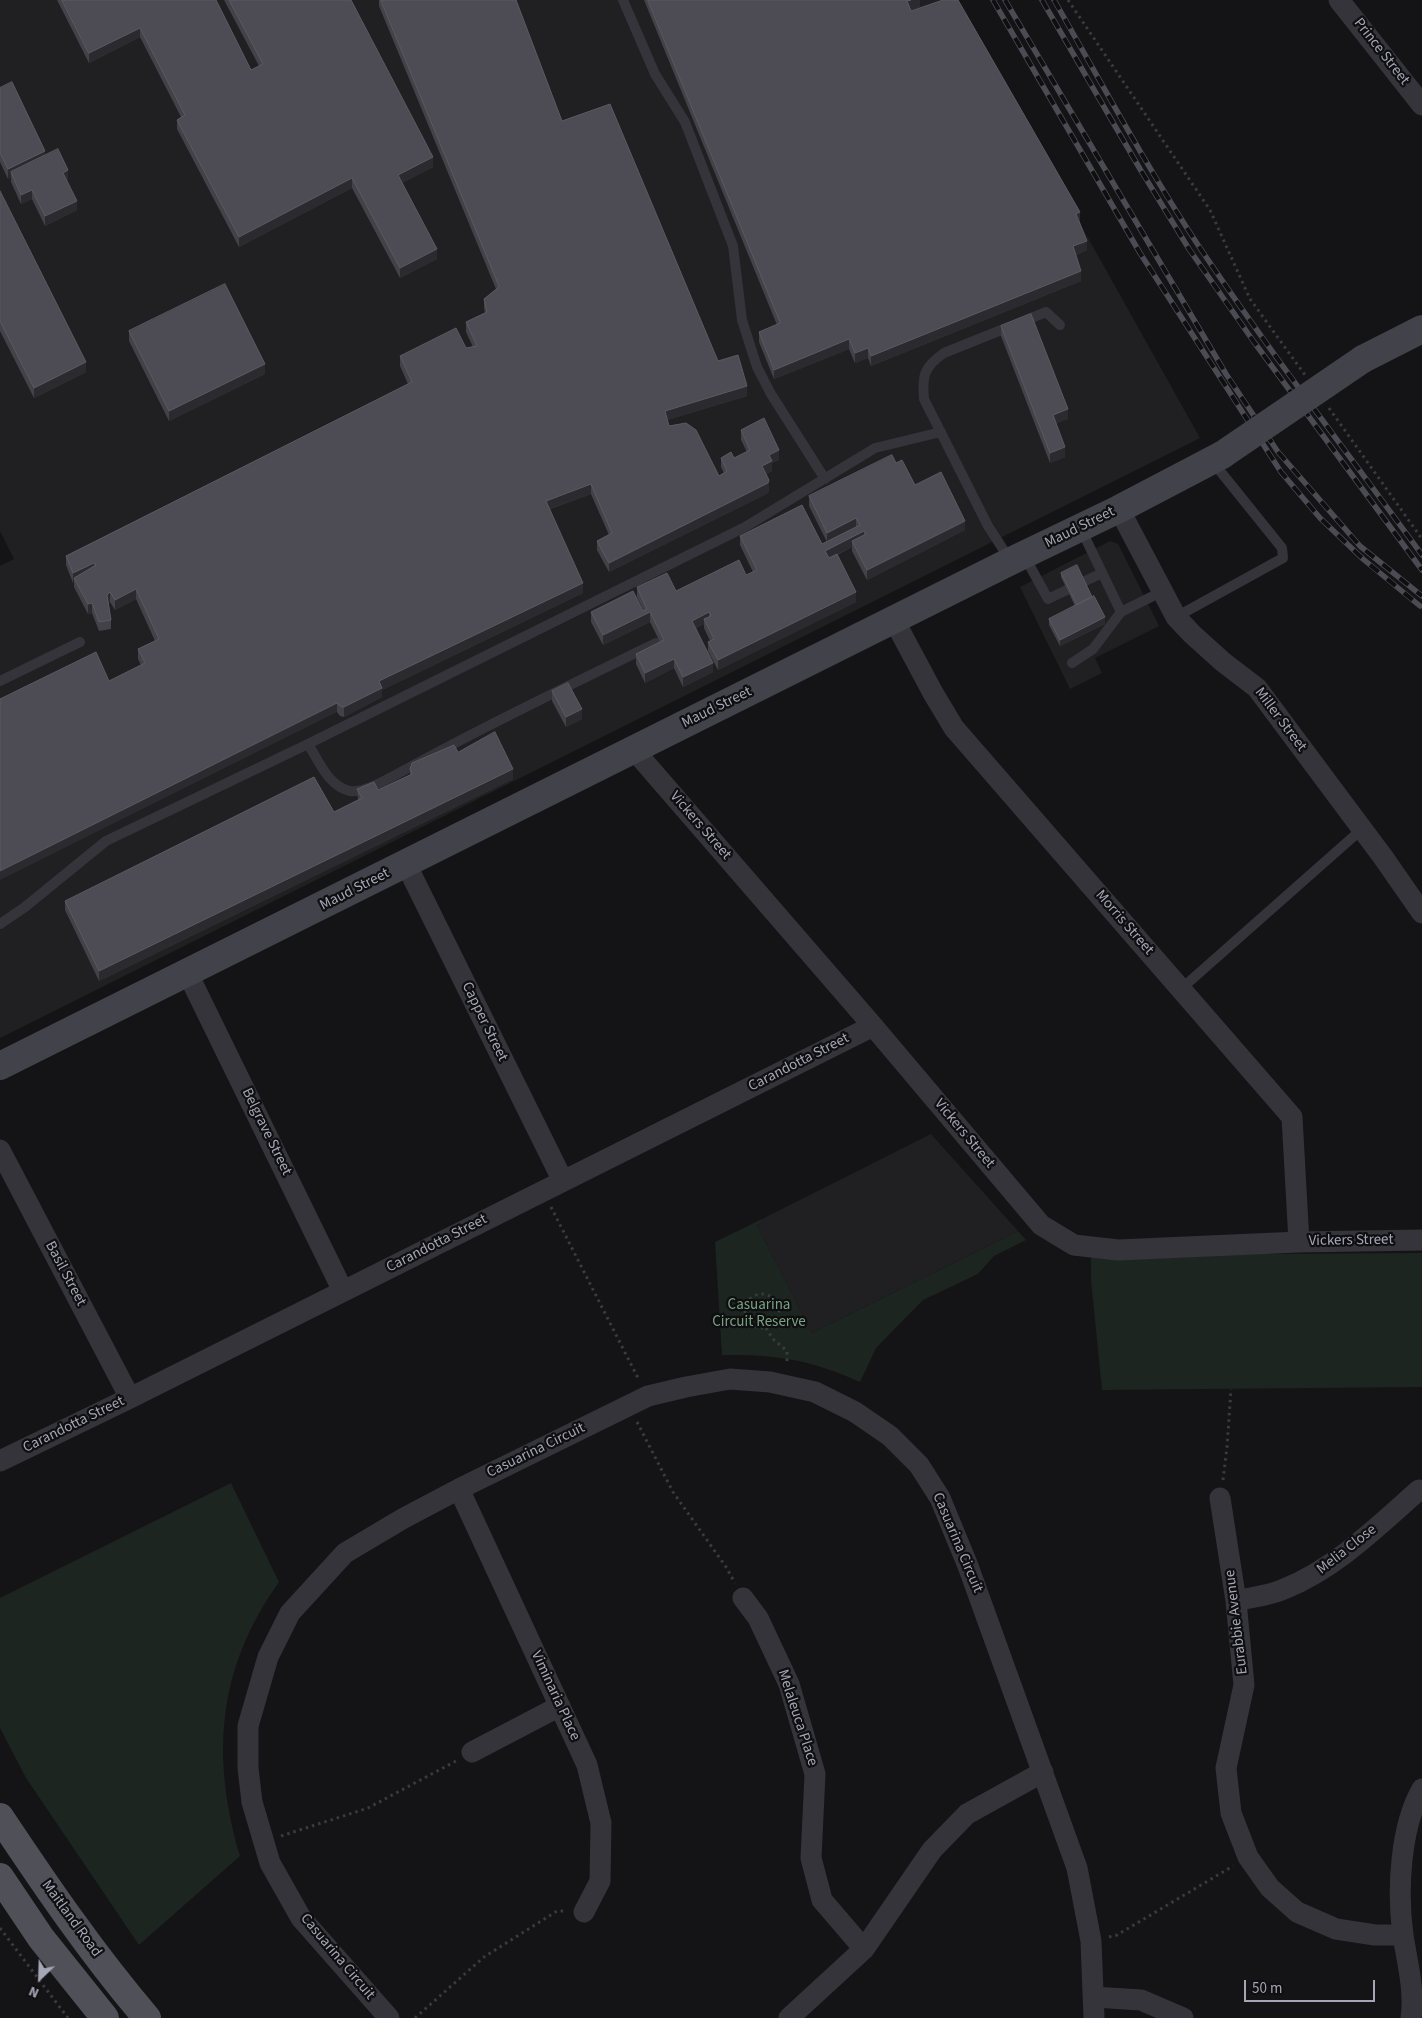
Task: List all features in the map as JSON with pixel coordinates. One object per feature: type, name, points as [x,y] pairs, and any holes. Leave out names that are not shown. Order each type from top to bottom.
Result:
[{"type":"main road","name":"Maud Street","points":[[0,1066],[188,974],[1017,558],[1119,509],[1217,458],[1363,359],[1422,329]]},
{"type":"main road","name":"Maitland Road","points":[[0,1817],[115,1981],[147,2018]]},
{"type":"main road","points":[[0,1877],[41,1938],[105,2018]]},
{"type":"street","name":"Prince Street","points":[[1339,0],[1422,105]]},
{"type":"street","name":"Miller Street","points":[[1119,509],[1176,617],[1223,662],[1257,688],[1422,913]]},
{"type":"street","name":"Morris Street","points":[[894,620],[954,728],[1292,1117],[1299,1242]]},
{"type":"street","name":"Vickers Street","points":[[634,750],[873,1026],[1041,1225],[1074,1244],[1118,1250],[1299,1242],[1422,1240]]},
{"type":"street","name":"Capper Street","points":[[406,864],[563,1181]]},
{"type":"street","name":"Belgrave Street","points":[[188,974],[343,1291]]},
{"type":"street","name":"Carandotta Street","points":[[0,1461],[130,1398],[873,1026]]},
{"type":"street","name":"Basil Street","points":[[0,1150],[130,1398]]},
{"type":"street","name":"Casuarina Circuit","points":[[389,2018],[301,1918],[270,1862],[252,1802],[248,1768],[248,1726],[268,1657],[290,1613],[345,1553],[404,1518],[648,1396],[686,1386],[730,1379],[770,1382],[815,1392],[855,1412],[890,1436],[919,1465],[940,1498],[968,1566],[1077,1868],[1091,1941],[1094,2012]]},
{"type":"street","name":"Viminaria Place","points":[[459,1489],[587,1765],[600,1823],[600,1881],[584,1912]]},
{"type":"street","name":"Melia Close","points":[[1236,1601],[1282,1590],[1318,1574],[1420,1490]]},
{"type":"street","name":"Eurabbie Avenue","points":[[1220,1498],[1236,1601],[1244,1685],[1226,1768],[1231,1813],[1248,1857],[1270,1888],[1297,1912],[1336,1929],[1375,1935],[1403,1934]]},
{"type":"street","name":"Melaleuca Place","points":[[743,1598],[758,1618],[789,1684],[815,1774],[811,1858],[822,1900],[864,1949]]},
{"type":"street","points":[[472,1752],[560,1706]]},
{"type":"street","points":[[789,2018],[864,1949],[932,1850],[967,1814],[1043,1772]]},
{"type":"street","points":[[1411,2018],[1413,2007],[1409,1965],[1403,1934],[1400,1883],[1414,1846],[1408,1826],[1417,1796],[1422,1788]]},
{"type":"street","points":[[1094,2012],[1141,2000],[1183,2018]]},
{"type":"lane","points":[[623,0],[655,74],[685,122],[733,246],[742,320],[757,366],[771,394],[825,479]]},
{"type":"lane","points":[[1060,325],[1046,312],[944,353],[931,362],[925,370],[924,400],[988,526],[1017,558],[1048,600],[1102,573]]},
{"type":"lane","points":[[0,924],[25,907],[106,841],[308,744],[745,527],[875,448],[941,432]]},
{"type":"lane","points":[[1176,617],[1283,558],[1282,548],[1217,458]]},
{"type":"lane","points":[[1080,527],[1121,612]]},
{"type":"lane","points":[[1072,663],[1093,649],[1121,612],[1163,591]]},
{"type":"lane","points":[[0,681],[80,642]]},
{"type":"lane","points":[[308,744],[328,777],[339,786],[351,791],[375,786],[481,728],[656,643]]},
{"type":"lane","points":[[1181,989],[1362,829]]},
{"type":"path","points":[[1068,0],[1210,210],[1250,299],[1308,379]]},
{"type":"path","points":[[1325,403],[1422,539]]},
{"type":"path","points":[[543,1191],[648,1396]]},
{"type":"path","points":[[756,1295],[772,1297],[778,1306],[778,1317],[772,1326],[766,1328],[755,1327],[746,1319],[747,1302],[756,1295]]},
{"type":"path","points":[[766,1328],[773,1339],[787,1351],[787,1361]]},
{"type":"path","points":[[1220,1498],[1228,1447],[1231,1389]]},
{"type":"path","points":[[628,1406],[673,1492],[726,1568],[743,1598]]},
{"type":"path","points":[[263,1842],[368,1808],[472,1752]]},
{"type":"path","points":[[1091,1941],[1118,1935],[1248,1857]]},
{"type":"path","points":[[415,2018],[484,1957],[556,1911],[584,1912]]},
{"type":"path","points":[[0,1928],[68,2018]]},
{"type":"shaded area","points":[[0,0],[955,0],[1200,438],[0,1038],[0,566],[14,559],[0,531]]},
{"type":"shaded area","points":[[1110,541],[1118,544],[1159,626],[1095,658],[1102,673],[1070,689],[1020,587]]},
{"type":"shaded area","points":[[931,1134],[1018,1231],[812,1333],[757,1225],[763,1222],[764,1218]]},
{"type":"green space","name":"Casuarina Circuit Reserve","points":[[764,1218],[763,1222],[757,1225],[812,1333],[1018,1231],[1026,1240],[994,1256],[978,1274],[923,1300],[876,1348],[860,1382],[826,1368],[793,1360],[776,1357],[722,1355],[715,1242]]},
{"type":"green space","points":[[1422,1253],[1422,1387],[1102,1390],[1091,1280],[1091,1255]]},
{"type":"green space","points":[[231,1483],[279,1582],[258,1615],[243,1647],[232,1681],[225,1714],[223,1748],[225,1783],[240,1856],[139,1945],[26,1778],[0,1728],[0,1598]]},
{"type":"building","points":[[62,0],[216,0],[251,70],[263,64],[229,0],[351,0],[433,157],[398,175],[437,249],[400,268],[352,178],[239,237],[177,120],[185,115],[140,28],[89,53]]},
{"type":"building","points":[[381,0],[516,0],[562,121],[610,104],[718,361],[738,355],[747,386],[665,411],[669,426],[686,423],[696,430],[719,476],[727,471],[721,458],[731,452],[734,458],[750,450],[741,430],[764,418],[779,450],[769,455],[772,461],[762,466],[769,480],[768,483],[609,563],[597,541],[612,533],[591,484],[546,501],[583,583],[379,681],[382,688],[344,707],[337,703],[0,871],[0,699],[96,652],[109,681],[145,663],[138,649],[159,639],[136,589],[115,600],[110,592],[107,595],[111,620],[99,622],[92,603],[88,604],[74,578],[96,565],[94,563],[73,573],[66,556],[412,382],[400,356],[456,328],[466,348],[477,346],[466,322],[487,312],[484,299],[499,287]]},
{"type":"building","points":[[648,0],[911,0],[907,1],[911,11],[943,0],[958,0],[1080,212],[1076,214],[1087,241],[1073,246],[1081,271],[871,356],[868,348],[855,353],[849,339],[774,370],[759,332],[780,323]]},
{"type":"building","points":[[12,82],[45,151],[8,169],[0,153],[0,88]]},
{"type":"building","points":[[58,149],[68,170],[63,173],[77,201],[45,216],[32,190],[21,195],[11,172]]},
{"type":"building","points":[[0,191],[86,362],[34,388],[0,321]]},
{"type":"building","points":[[225,284],[265,364],[169,411],[129,331]]},
{"type":"building","points":[[1031,314],[1068,409],[1053,415],[1065,447],[1050,453],[1001,326]]},
{"type":"building","points":[[892,455],[896,463],[902,460],[915,485],[941,472],[965,521],[867,570],[852,541],[866,534],[864,531],[825,551],[829,558],[837,554],[856,592],[718,660],[708,642],[714,639],[704,619],[711,616],[709,612],[692,621],[713,663],[683,677],[674,659],[645,673],[636,654],[664,640],[650,612],[603,635],[591,612],[633,591],[643,611],[647,609],[637,587],[667,573],[676,591],[739,560],[746,575],[757,570],[740,536],[802,505],[822,544],[860,525],[856,518],[827,533],[809,496]]},
{"type":"building","points":[[1077,565],[1092,597],[1077,605],[1061,573]]},
{"type":"building","points":[[1094,596],[1105,617],[1060,640],[1049,619]]},
{"type":"building","points":[[568,683],[582,709],[566,717],[552,691]]},
{"type":"building","points":[[495,732],[513,769],[99,971],[65,901],[314,777],[334,812],[362,798],[357,789],[374,782],[378,790],[412,774],[410,769],[412,763],[454,745],[458,752]]},
{"type":"railway","points":[[993,0],[1140,253],[1281,472],[1320,518],[1363,559],[1420,606]]},
{"type":"railway","points":[[1005,0],[1226,374],[1278,452],[1360,546],[1422,596]]},
{"type":"railway","points":[[1042,0],[1140,169],[1189,249],[1254,342],[1422,570]]},
{"type":"railway","points":[[1054,0],[1142,154],[1198,245],[1280,363],[1422,555]]}]
